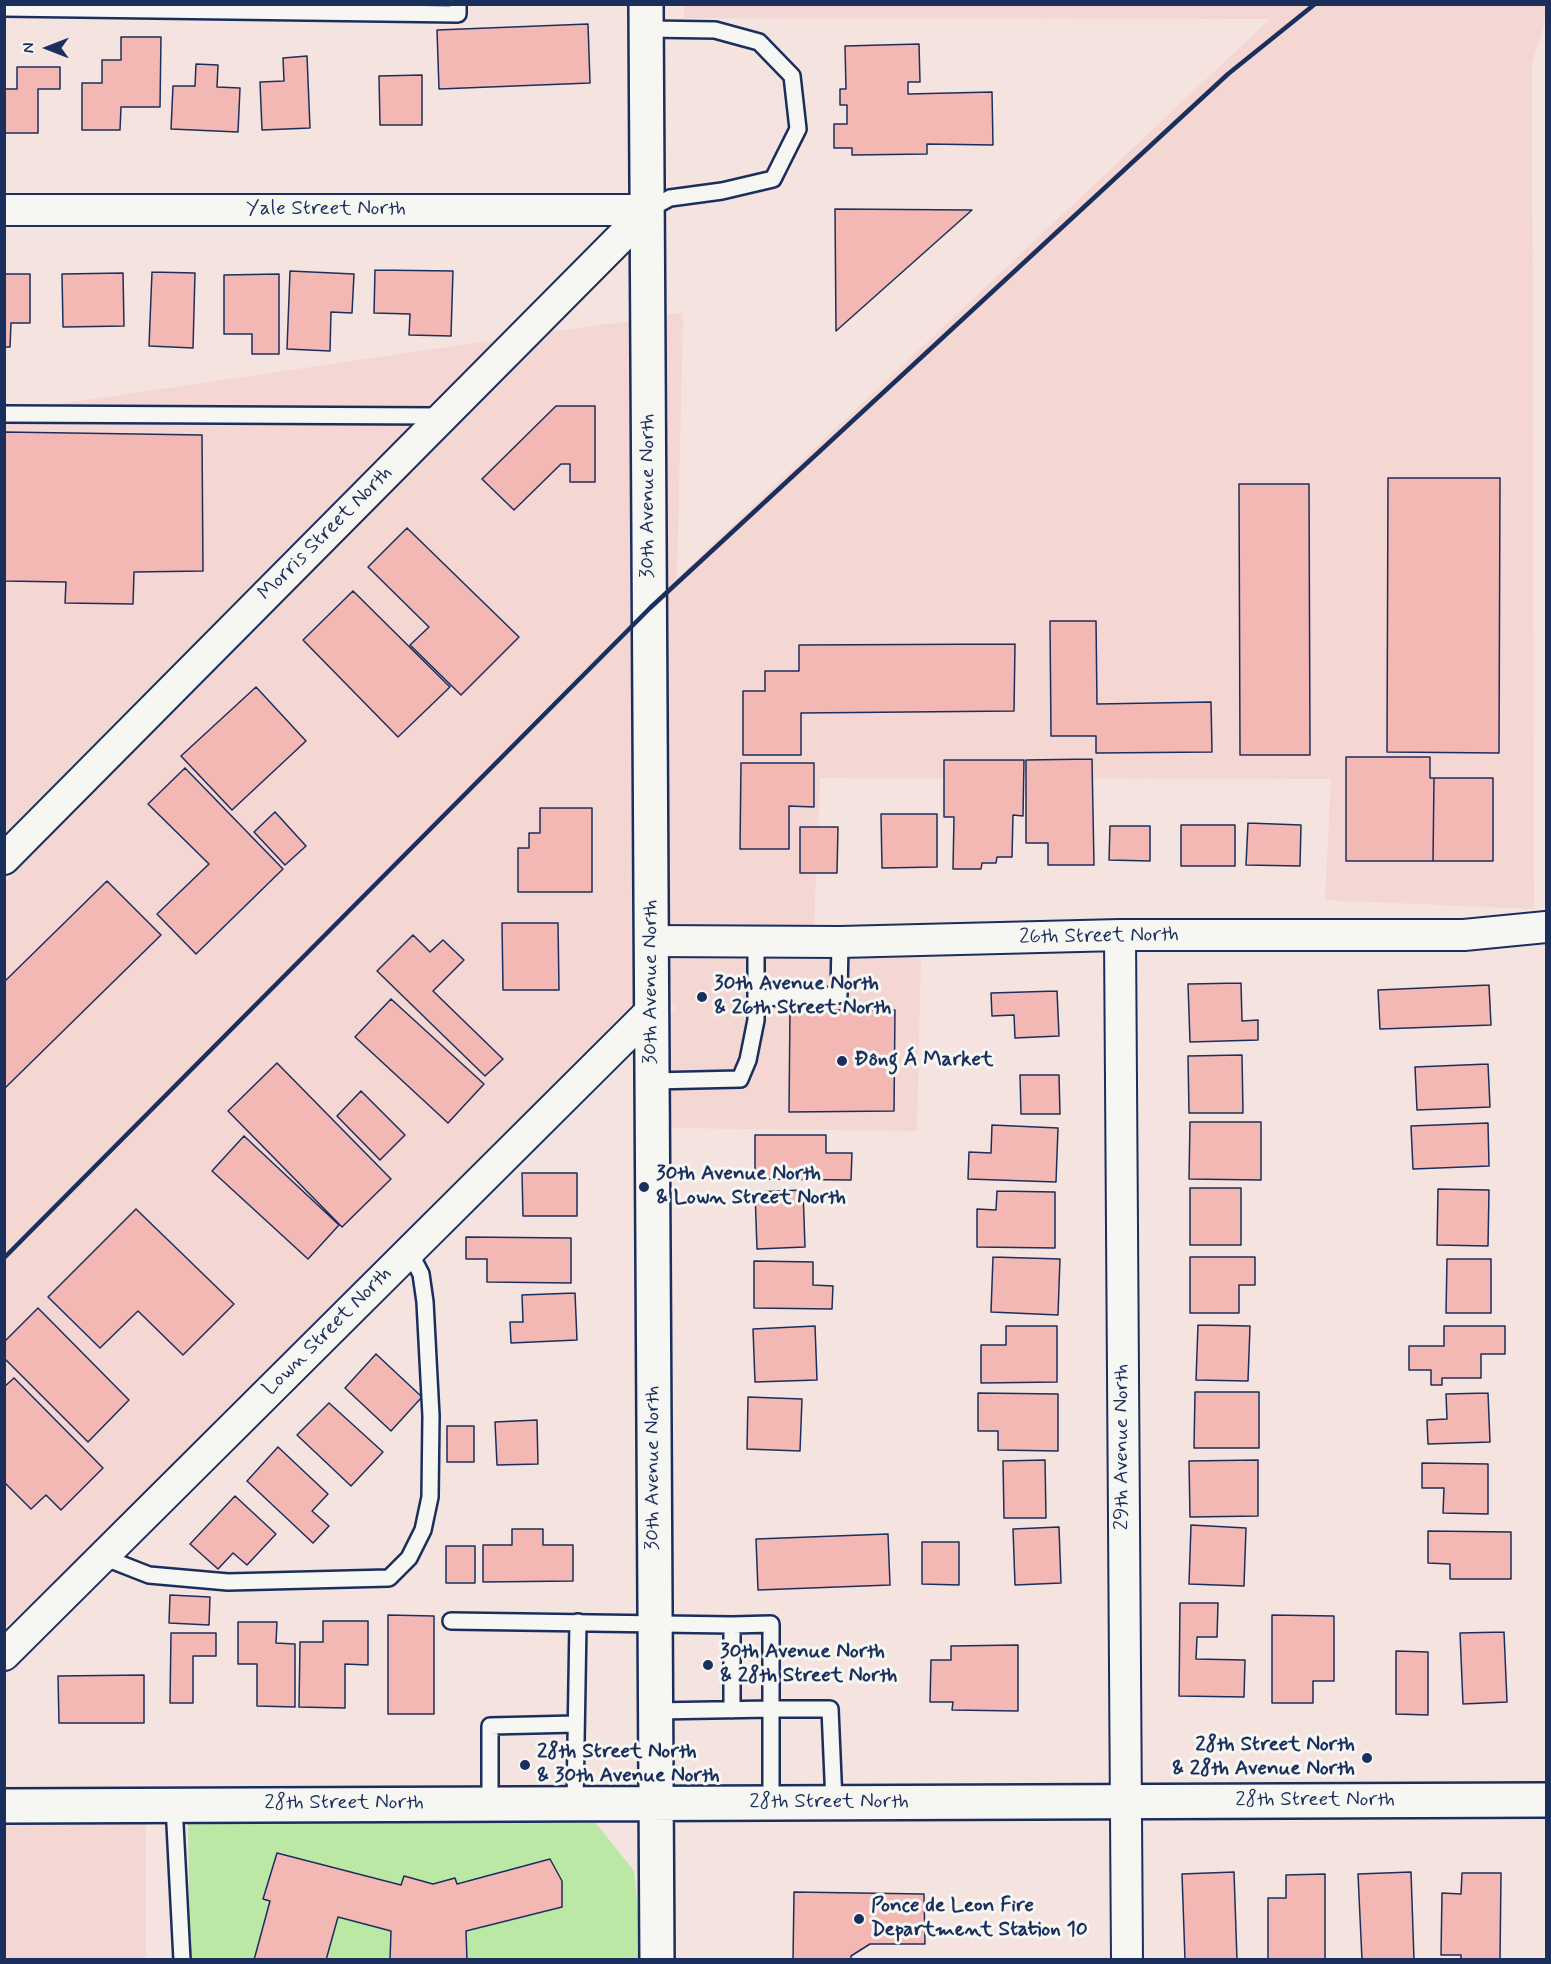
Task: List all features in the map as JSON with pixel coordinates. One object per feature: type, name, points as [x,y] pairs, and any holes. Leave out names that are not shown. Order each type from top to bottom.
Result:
[{"type":"street","name":"30th Avenue North","points":[[646,17],[657,1959]]},
{"type":"street","name":"Yale Street North","points":[[4,210],[648,210]]},
{"type":"street","name":"Morris Street North","points":[[4,859],[648,210]]},
{"type":"street","name":"26th Street North","points":[[652,941],[840,942],[1120,935],[1464,935],[1546,927]]},
{"type":"street","name":"29th Avenue North","points":[[1120,935],[1127,1959]]},
{"type":"street","name":"Lown Street North","points":[[4,1654],[652,1010]]},
{"type":"street","name":"28th Street North","points":[[4,1806],[1546,1800]]},
{"type":"lane","points":[[4,8],[458,14],[458,4]]},
{"type":"lane","points":[[646,17],[715,30],[759,42],[792,76],[798,129],[773,179],[722,191],[670,198],[648,210]]},
{"type":"lane","points":[[4,414],[444,416]]},
{"type":"lane","points":[[652,1081],[740,1079],[748,1060],[756,1020],[756,942]]},
{"type":"lane","points":[[757,998],[839,995],[840,942]]},
{"type":"lane","points":[[103,1557],[149,1575],[228,1582],[389,1578],[409,1558],[423,1530],[430,1497],[431,1416],[425,1302],[421,1274],[409,1251]]},
{"type":"lane","points":[[451,1621],[771,1624],[771,1803]]},
{"type":"lane","points":[[575,1803],[578,1622]]},
{"type":"lane","points":[[732,1625],[732,1710]]},
{"type":"lane","points":[[656,1711],[830,1709],[834,1802]]},
{"type":"lane","points":[[490,1804],[490,1726],[576,1724]]},
{"type":"lane","points":[[174,1805],[182,1959]]},
{"type":"shaded area","points":[[684,5],[1546,5],[1544,26],[1532,63],[1534,909],[1325,900],[1331,779],[820,778],[814,927],[669,926],[665,315],[683,313],[677,578],[1270,19],[684,18]]},
{"type":"shaded area","points":[[631,321],[634,1004],[42,1595],[5,1627],[5,882],[549,332]]},
{"type":"shaded area","points":[[495,340],[431,406],[5,836],[5,412]]},
{"type":"shaded area","points":[[921,955],[917,1131],[670,1128],[669,1015],[676,1008],[669,1003],[669,956]]},
{"type":"shaded area","points":[[146,1820],[146,1959],[5,1959],[4,1821]]},
{"type":"green space","points":[[188,1817],[595,1822],[634,1871],[639,1917],[640,1959],[190,1959]]},
{"type":"building","points":[[588,24],[590,83],[439,89],[437,30]]},
{"type":"building","points":[[121,37],[161,37],[160,107],[121,107],[120,130],[82,130],[82,83],[102,83],[102,60],[121,60]]},
{"type":"building","points":[[919,44],[920,82],[908,82],[908,94],[992,92],[993,145],[927,144],[927,154],[852,155],[852,148],[834,148],[834,124],[847,124],[847,105],[840,105],[840,89],[846,89],[845,46]]},
{"type":"building","points":[[307,56],[310,128],[262,130],[260,82],[284,81],[283,58]]},
{"type":"building","points":[[196,64],[218,65],[217,87],[240,88],[238,132],[171,129],[173,86],[195,86]]},
{"type":"building","points":[[17,67],[60,67],[60,89],[38,89],[38,133],[4,133],[4,89],[17,89]]},
{"type":"building","points":[[422,75],[422,125],[380,125],[379,76]]},
{"type":"building","points":[[835,209],[972,210],[836,331]]},
{"type":"building","points":[[375,270],[453,271],[451,336],[409,335],[410,314],[374,313]]},
{"type":"building","points":[[290,271],[354,274],[352,313],[331,312],[330,351],[287,349]]},
{"type":"building","points":[[152,272],[195,273],[193,348],[149,346]]},
{"type":"building","points":[[123,273],[124,326],[63,327],[62,274]]},
{"type":"building","points":[[4,274],[30,274],[30,323],[11,323],[10,347],[4,347]]},
{"type":"building","points":[[279,274],[279,354],[252,354],[252,334],[224,334],[224,275]]},
{"type":"building","points":[[556,406],[595,406],[595,482],[570,482],[570,464],[561,464],[514,510],[482,479]]},
{"type":"building","points":[[4,432],[202,435],[203,571],[134,572],[133,604],[65,603],[66,582],[4,581]]},
{"type":"building","points":[[1388,478],[1500,478],[1499,753],[1387,752]]},
{"type":"building","points":[[1239,484],[1309,484],[1310,755],[1240,755]]},
{"type":"building","points":[[407,528],[519,637],[461,695],[410,645],[429,627],[368,567]]},
{"type":"building","points":[[353,591],[450,687],[398,737],[303,640]]},
{"type":"building","points":[[1050,621],[1096,621],[1097,704],[1211,702],[1212,752],[1096,753],[1096,736],[1051,736]]},
{"type":"building","points":[[1015,644],[1014,711],[801,713],[801,755],[743,755],[743,691],[765,691],[765,671],[799,671],[799,645]]},
{"type":"building","points":[[256,687],[306,741],[232,810],[181,756]]},
{"type":"building","points":[[1346,757],[1430,757],[1430,778],[1434,778],[1433,861],[1346,861]]},
{"type":"building","points":[[1092,759],[1094,865],[1048,865],[1048,843],[1026,843],[1026,760]]},
{"type":"building","points":[[944,760],[1024,760],[1023,816],[1013,815],[1012,857],[997,857],[996,863],[982,863],[981,869],[953,869],[954,817],[944,817]]},
{"type":"building","points":[[741,763],[814,763],[814,807],[789,806],[789,849],[740,849]]},
{"type":"building","points":[[185,768],[283,869],[196,954],[157,914],[209,864],[148,804]]},
{"type":"building","points":[[1434,778],[1493,778],[1493,861],[1433,861]]},
{"type":"building","points":[[540,808],[592,808],[592,892],[518,892],[518,848],[529,848],[529,833],[540,833]]},
{"type":"building","points":[[275,812],[306,846],[285,865],[254,832]]},
{"type":"building","points":[[881,814],[937,814],[937,867],[882,868]]},
{"type":"building","points":[[1248,823],[1301,825],[1300,866],[1246,865]]},
{"type":"building","points":[[1181,825],[1235,825],[1235,866],[1181,866]]},
{"type":"building","points":[[1110,826],[1150,826],[1150,861],[1109,860]]},
{"type":"building","points":[[800,827],[838,827],[837,873],[800,873]]},
{"type":"building","points":[[107,881],[161,935],[4,1089],[4,982]]},
{"type":"building","points":[[502,923],[558,923],[559,990],[503,990]]},
{"type":"building","points":[[413,935],[430,952],[443,940],[464,960],[433,991],[503,1059],[485,1076],[377,971]]},
{"type":"building","points":[[1241,983],[1242,1021],[1258,1020],[1258,1040],[1190,1042],[1188,984]]},
{"type":"building","points":[[1489,985],[1491,1025],[1380,1029],[1378,990]]},
{"type":"building","points":[[1057,991],[1059,1036],[1015,1038],[1014,1015],[992,1016],[991,993]]},
{"type":"building","points":[[391,999],[484,1084],[448,1123],[355,1037]]},
{"type":"building","name":"Đông Á Market","points":[[790,1010],[895,1010],[894,1111],[789,1112]]},
{"type":"building","points":[[1242,1055],[1243,1113],[1189,1113],[1188,1056]]},
{"type":"building","points":[[277,1063],[391,1179],[342,1227],[228,1111]]},
{"type":"building","points":[[1488,1064],[1490,1107],[1417,1110],[1415,1067]]},
{"type":"building","points":[[1020,1075],[1059,1075],[1060,1114],[1021,1114]]},
{"type":"building","points":[[361,1091],[405,1135],[380,1160],[337,1116]]},
{"type":"building","points":[[1190,1122],[1261,1122],[1261,1180],[1189,1179]]},
{"type":"building","points":[[1488,1123],[1489,1166],[1413,1169],[1411,1126]]},
{"type":"building","points":[[992,1125],[1058,1128],[1056,1182],[968,1179],[969,1152],[991,1153]]},
{"type":"building","points":[[755,1135],[826,1135],[826,1153],[852,1153],[851,1180],[755,1179]]},
{"type":"building","points":[[244,1136],[339,1225],[308,1259],[212,1171]]},
{"type":"building","points":[[522,1173],[577,1173],[577,1216],[523,1216]]},
{"type":"building","points":[[1190,1188],[1241,1188],[1241,1245],[1190,1245]]},
{"type":"building","points":[[1438,1189],[1489,1190],[1488,1246],[1437,1245]]},
{"type":"building","points":[[803,1190],[805,1247],[757,1249],[755,1192]]},
{"type":"building","points":[[997,1191],[1055,1192],[1055,1248],[977,1247],[977,1209],[996,1210]]},
{"type":"building","points":[[136,1209],[234,1304],[183,1355],[138,1311],[100,1348],[48,1297]]},
{"type":"building","points":[[466,1237],[571,1238],[571,1283],[487,1282],[487,1259],[466,1259]]},
{"type":"building","points":[[993,1257],[1060,1259],[1058,1315],[991,1312]]},
{"type":"building","points":[[1190,1257],[1255,1257],[1255,1285],[1239,1285],[1239,1313],[1190,1313]]},
{"type":"building","points":[[1447,1259],[1491,1259],[1491,1313],[1446,1313]]},
{"type":"building","points":[[754,1261],[813,1262],[813,1285],[833,1286],[832,1309],[754,1308]]},
{"type":"building","points":[[575,1293],[577,1340],[511,1343],[510,1322],[523,1322],[522,1295]]},
{"type":"building","points":[[38,1308],[129,1400],[88,1442],[4,1358],[4,1342]]},
{"type":"building","points":[[1198,1325],[1250,1326],[1248,1381],[1196,1380]]},
{"type":"building","points":[[815,1326],[817,1380],[755,1382],[753,1329]]},
{"type":"building","points":[[1006,1326],[1057,1326],[1057,1382],[981,1383],[981,1345],[1006,1345]]},
{"type":"building","points":[[1444,1326],[1505,1326],[1505,1354],[1481,1354],[1481,1378],[1442,1378],[1442,1385],[1431,1385],[1431,1370],[1409,1370],[1409,1346],[1444,1346]]},
{"type":"building","points":[[376,1354],[422,1397],[391,1431],[345,1388]]},
{"type":"building","points":[[14,1378],[103,1468],[61,1510],[46,1495],[31,1509],[4,1482],[4,1387]]},
{"type":"building","points":[[1195,1392],[1259,1392],[1259,1448],[1194,1448]]},
{"type":"building","points":[[978,1393],[1058,1394],[1058,1451],[998,1450],[998,1431],[978,1431]]},
{"type":"building","points":[[1488,1393],[1490,1442],[1428,1444],[1427,1420],[1447,1419],[1446,1394]]},
{"type":"building","points":[[748,1397],[802,1399],[800,1451],[747,1449]]},
{"type":"building","points":[[329,1403],[383,1452],[351,1486],[297,1435]]},
{"type":"building","points":[[537,1420],[538,1464],[497,1465],[495,1422]]},
{"type":"building","points":[[447,1426],[474,1426],[474,1462],[447,1462]]},
{"type":"building","points":[[278,1447],[328,1494],[312,1511],[329,1526],[313,1543],[247,1481]]},
{"type":"building","points":[[1045,1460],[1046,1518],[1004,1518],[1003,1461]]},
{"type":"building","points":[[1258,1460],[1258,1516],[1190,1517],[1189,1461]]},
{"type":"building","points":[[1422,1463],[1488,1464],[1488,1514],[1443,1513],[1444,1488],[1422,1488]]},
{"type":"building","points":[[235,1496],[276,1534],[247,1565],[233,1553],[218,1569],[190,1544]]},
{"type":"building","points":[[1191,1525],[1246,1528],[1244,1586],[1189,1584]]},
{"type":"building","points":[[1059,1527],[1061,1583],[1015,1585],[1013,1529]]},
{"type":"building","points":[[512,1529],[543,1529],[543,1545],[573,1545],[573,1581],[483,1582],[483,1545],[512,1545]]},
{"type":"building","points":[[1428,1531],[1511,1532],[1511,1579],[1450,1579],[1450,1564],[1428,1563]]},
{"type":"building","points":[[888,1534],[890,1585],[758,1590],[756,1539]]},
{"type":"building","points":[[922,1542],[959,1542],[959,1585],[922,1584]]},
{"type":"building","points":[[446,1546],[475,1546],[475,1583],[446,1583]]},
{"type":"building","points":[[170,1595],[210,1597],[209,1625],[169,1623]]},
{"type":"building","points":[[1180,1603],[1218,1603],[1217,1637],[1197,1637],[1196,1659],[1245,1660],[1244,1697],[1179,1696]]},
{"type":"building","points":[[388,1615],[434,1616],[434,1714],[388,1714]]},
{"type":"building","points":[[1272,1615],[1334,1616],[1334,1681],[1313,1681],[1313,1703],[1272,1703]]},
{"type":"building","points":[[323,1621],[368,1621],[368,1665],[345,1664],[345,1708],[299,1707],[300,1642],[323,1642]]},
{"type":"building","points":[[238,1622],[277,1622],[276,1643],[295,1644],[295,1707],[257,1706],[257,1664],[238,1664]]},
{"type":"building","points":[[1504,1632],[1507,1702],[1463,1704],[1460,1633]]},
{"type":"building","points":[[171,1633],[216,1633],[216,1656],[193,1656],[193,1703],[170,1703]]},
{"type":"building","points":[[1018,1645],[1018,1711],[952,1710],[953,1702],[930,1702],[931,1660],[951,1660],[951,1646]]},
{"type":"building","points":[[1396,1651],[1428,1652],[1428,1715],[1396,1714]]},
{"type":"building","points":[[144,1675],[144,1723],[59,1723],[58,1676]]},
{"type":"building","points":[[277,1853],[401,1885],[404,1876],[433,1884],[455,1878],[457,1884],[550,1859],[562,1881],[562,1907],[466,1931],[467,1960],[390,1960],[391,1931],[338,1917],[326,1960],[254,1960],[270,1901],[263,1899]]},
{"type":"building","points":[[1234,1872],[1237,1960],[1185,1960],[1182,1874]]},
{"type":"building","points":[[1411,1872],[1414,1960],[1362,1960],[1358,1874]]},
{"type":"building","points":[[1462,1873],[1501,1873],[1500,1960],[1461,1960],[1461,1955],[1441,1955],[1442,1893],[1461,1894]]},
{"type":"building","points":[[1325,1874],[1325,1960],[1268,1960],[1268,1898],[1286,1898],[1286,1875]]},
{"type":"building","name":"Ponce de Leon Fire Department Station 10","points":[[794,1892],[924,1894],[925,1944],[870,1944],[851,1956],[851,1960],[793,1960]]},
{"type":"railway","points":[[4,1258],[650,608],[1228,74],[1315,4]]},
{"type":"place","name":"30th Avenue North & 26th Street North","points":[[702,997]]},
{"type":"place","name":"Đông Á Market","points":[[842,1061]]},
{"type":"place","name":"30th Avenue North & Lown Street North","points":[[644,1187]]},
{"type":"place","name":"30th Avenue North & 28th Street North","points":[[708,1665]]},
{"type":"place","name":"28th Street North & 28th Avenue North","points":[[1367,1758]]},
{"type":"place","name":"28th Street North & 30th Avenue North","points":[[525,1765]]},
{"type":"place","name":"Ponce de Leon Fire Department Station 10","points":[[859,1919]]}]
